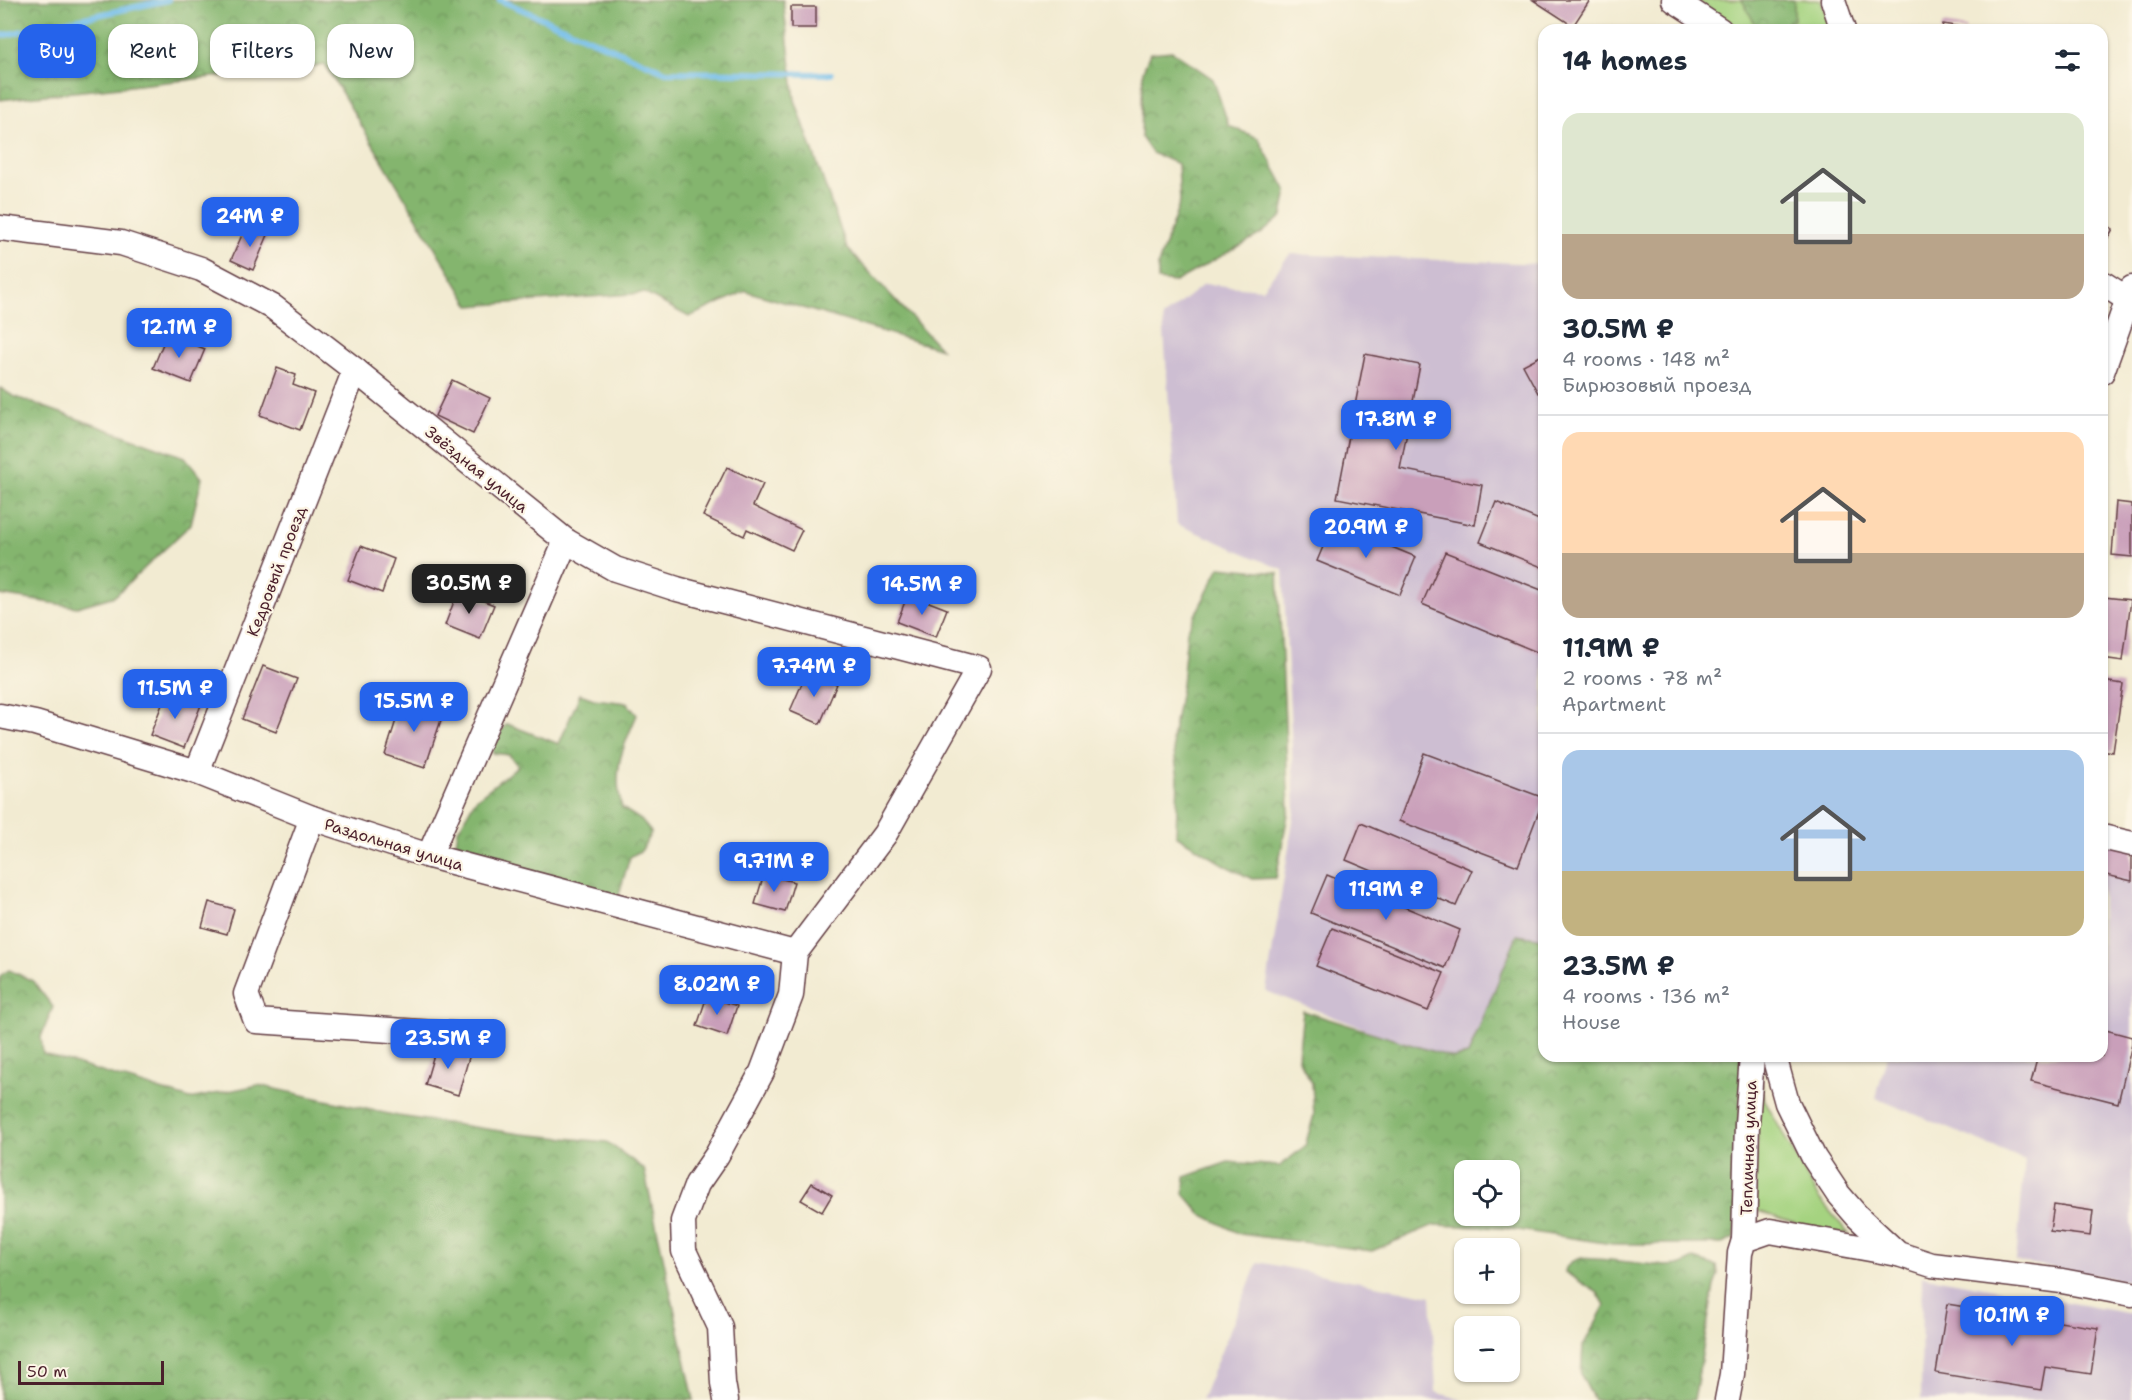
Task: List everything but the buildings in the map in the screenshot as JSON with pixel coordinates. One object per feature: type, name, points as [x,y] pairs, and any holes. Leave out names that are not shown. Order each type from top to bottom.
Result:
[{"type":"street","points":[[1674,0],[1711,24]]},
{"type":"street","points":[[1833,0],[1841,24]]},
{"type":"street","name":"Звёздная улица","points":[[0,228],[121,243],[201,269],[273,307],[355,370],[566,541],[615,568],[677,590],[979,668],[885,834],[795,953]]},
{"type":"street","points":[[2108,286],[2130,296],[2108,356]]},
{"type":"street","name":"Кедровый проезд","points":[[197,772],[355,370]]},
{"type":"street","points":[[429,856],[566,541]]},
{"type":"street","name":"Раздольная улица","points":[[0,716],[35,723],[197,772],[312,818],[429,856],[795,953]]},
{"type":"street","points":[[312,818],[246,994],[256,1021],[465,1035]]},
{"type":"street","points":[[2108,838],[2132,844]]},
{"type":"street","points":[[726,1400],[720,1327],[684,1251],[683,1221],[697,1184],[717,1155],[762,1072],[791,995],[795,953]]},
{"type":"street","name":"Тепличная улица","points":[[1726,1400],[1732,1374],[1740,1253],[1744,1240],[1747,1124],[1752,1062]]},
{"type":"street","points":[[1776,1062],[1787,1103],[1814,1158],[1838,1194],[1857,1216],[1898,1254]]},
{"type":"street","name":"Тепличная улица","points":[[1744,1240],[1770,1231],[1898,1254],[1932,1265],[2062,1281],[2132,1294]]},
{"type":"shaded area","points":[[1290,254],[1538,264],[1538,958],[1470,1069],[1266,991],[1295,808],[1283,570],[1177,524],[1163,317],[1204,284],[1262,289]]},
{"type":"shaded area","points":[[2108,832],[2132,838],[2132,1282],[2016,1261],[2025,1160],[1876,1098],[1885,1062],[2108,1062]]},
{"type":"shaded area","points":[[1258,1262],[1431,1296],[1436,1392],[1463,1400],[1201,1400]]},
{"type":"shaded area","points":[[1922,1276],[2132,1314],[2132,1400],[1921,1400]]},
{"type":"green space","points":[[0,0],[783,0],[795,100],[847,248],[941,349],[746,291],[689,317],[644,293],[470,306],[333,78],[414,78],[414,24],[327,24],[327,68],[325,65],[315,66],[315,24],[210,24],[210,77],[0,100]]},
{"type":"green space","points":[[1696,0],[1821,0],[1829,24],[1731,24]]},
{"type":"green space","points":[[1742,0],[1794,0],[1794,20],[1787,24],[1755,24]]},
{"type":"green space","points":[[1172,51],[1213,79],[1229,126],[1258,138],[1287,191],[1282,216],[1261,234],[1175,282],[1158,280],[1158,265],[1180,202],[1178,164],[1152,153],[1141,137],[1143,71],[1150,53]]},
{"type":"green space","points":[[0,388],[13,396],[185,457],[202,478],[191,524],[115,596],[77,607],[0,595]]},
{"type":"green space","points":[[1220,567],[1278,573],[1289,809],[1276,878],[1252,879],[1176,835],[1178,778],[1172,739],[1182,684],[1187,631]]},
{"type":"green space","points":[[580,694],[594,699],[627,703],[637,715],[620,760],[619,794],[622,808],[641,820],[651,832],[642,850],[630,857],[618,897],[454,854],[458,830],[475,800],[518,766],[509,755],[493,753],[491,741],[507,724],[559,744]]},
{"type":"green space","points":[[1517,935],[1538,938],[1538,1062],[1742,1062],[1735,1238],[1722,1244],[1612,1244],[1505,1228],[1458,1226],[1520,1226],[1520,1160],[1454,1160],[1454,1226],[1434,1225],[1372,1251],[1240,1234],[1201,1214],[1184,1194],[1185,1177],[1228,1162],[1280,1166],[1305,1146],[1314,1115],[1312,1083],[1298,1059],[1303,1011],[1454,1058],[1468,1055]]},
{"type":"green space","points":[[9,970],[33,981],[53,1007],[41,1037],[43,1054],[190,1099],[258,1085],[398,1116],[521,1134],[607,1142],[644,1169],[694,1400],[0,1400],[0,976]]},
{"type":"green space","points":[[1759,1070],[1765,1101],[1818,1197],[1849,1234],[1809,1228],[1755,1210]]},
{"type":"green space","points":[[1581,1258],[1665,1266],[1682,1265],[1694,1259],[1717,1266],[1718,1275],[1714,1286],[1694,1400],[1594,1400],[1581,1375],[1583,1346],[1605,1305],[1598,1293],[1565,1272],[1570,1263]]},
{"type":"waterway","points":[[0,36],[168,0]]},
{"type":"waterway","points":[[500,0],[666,72],[831,74]]}]
